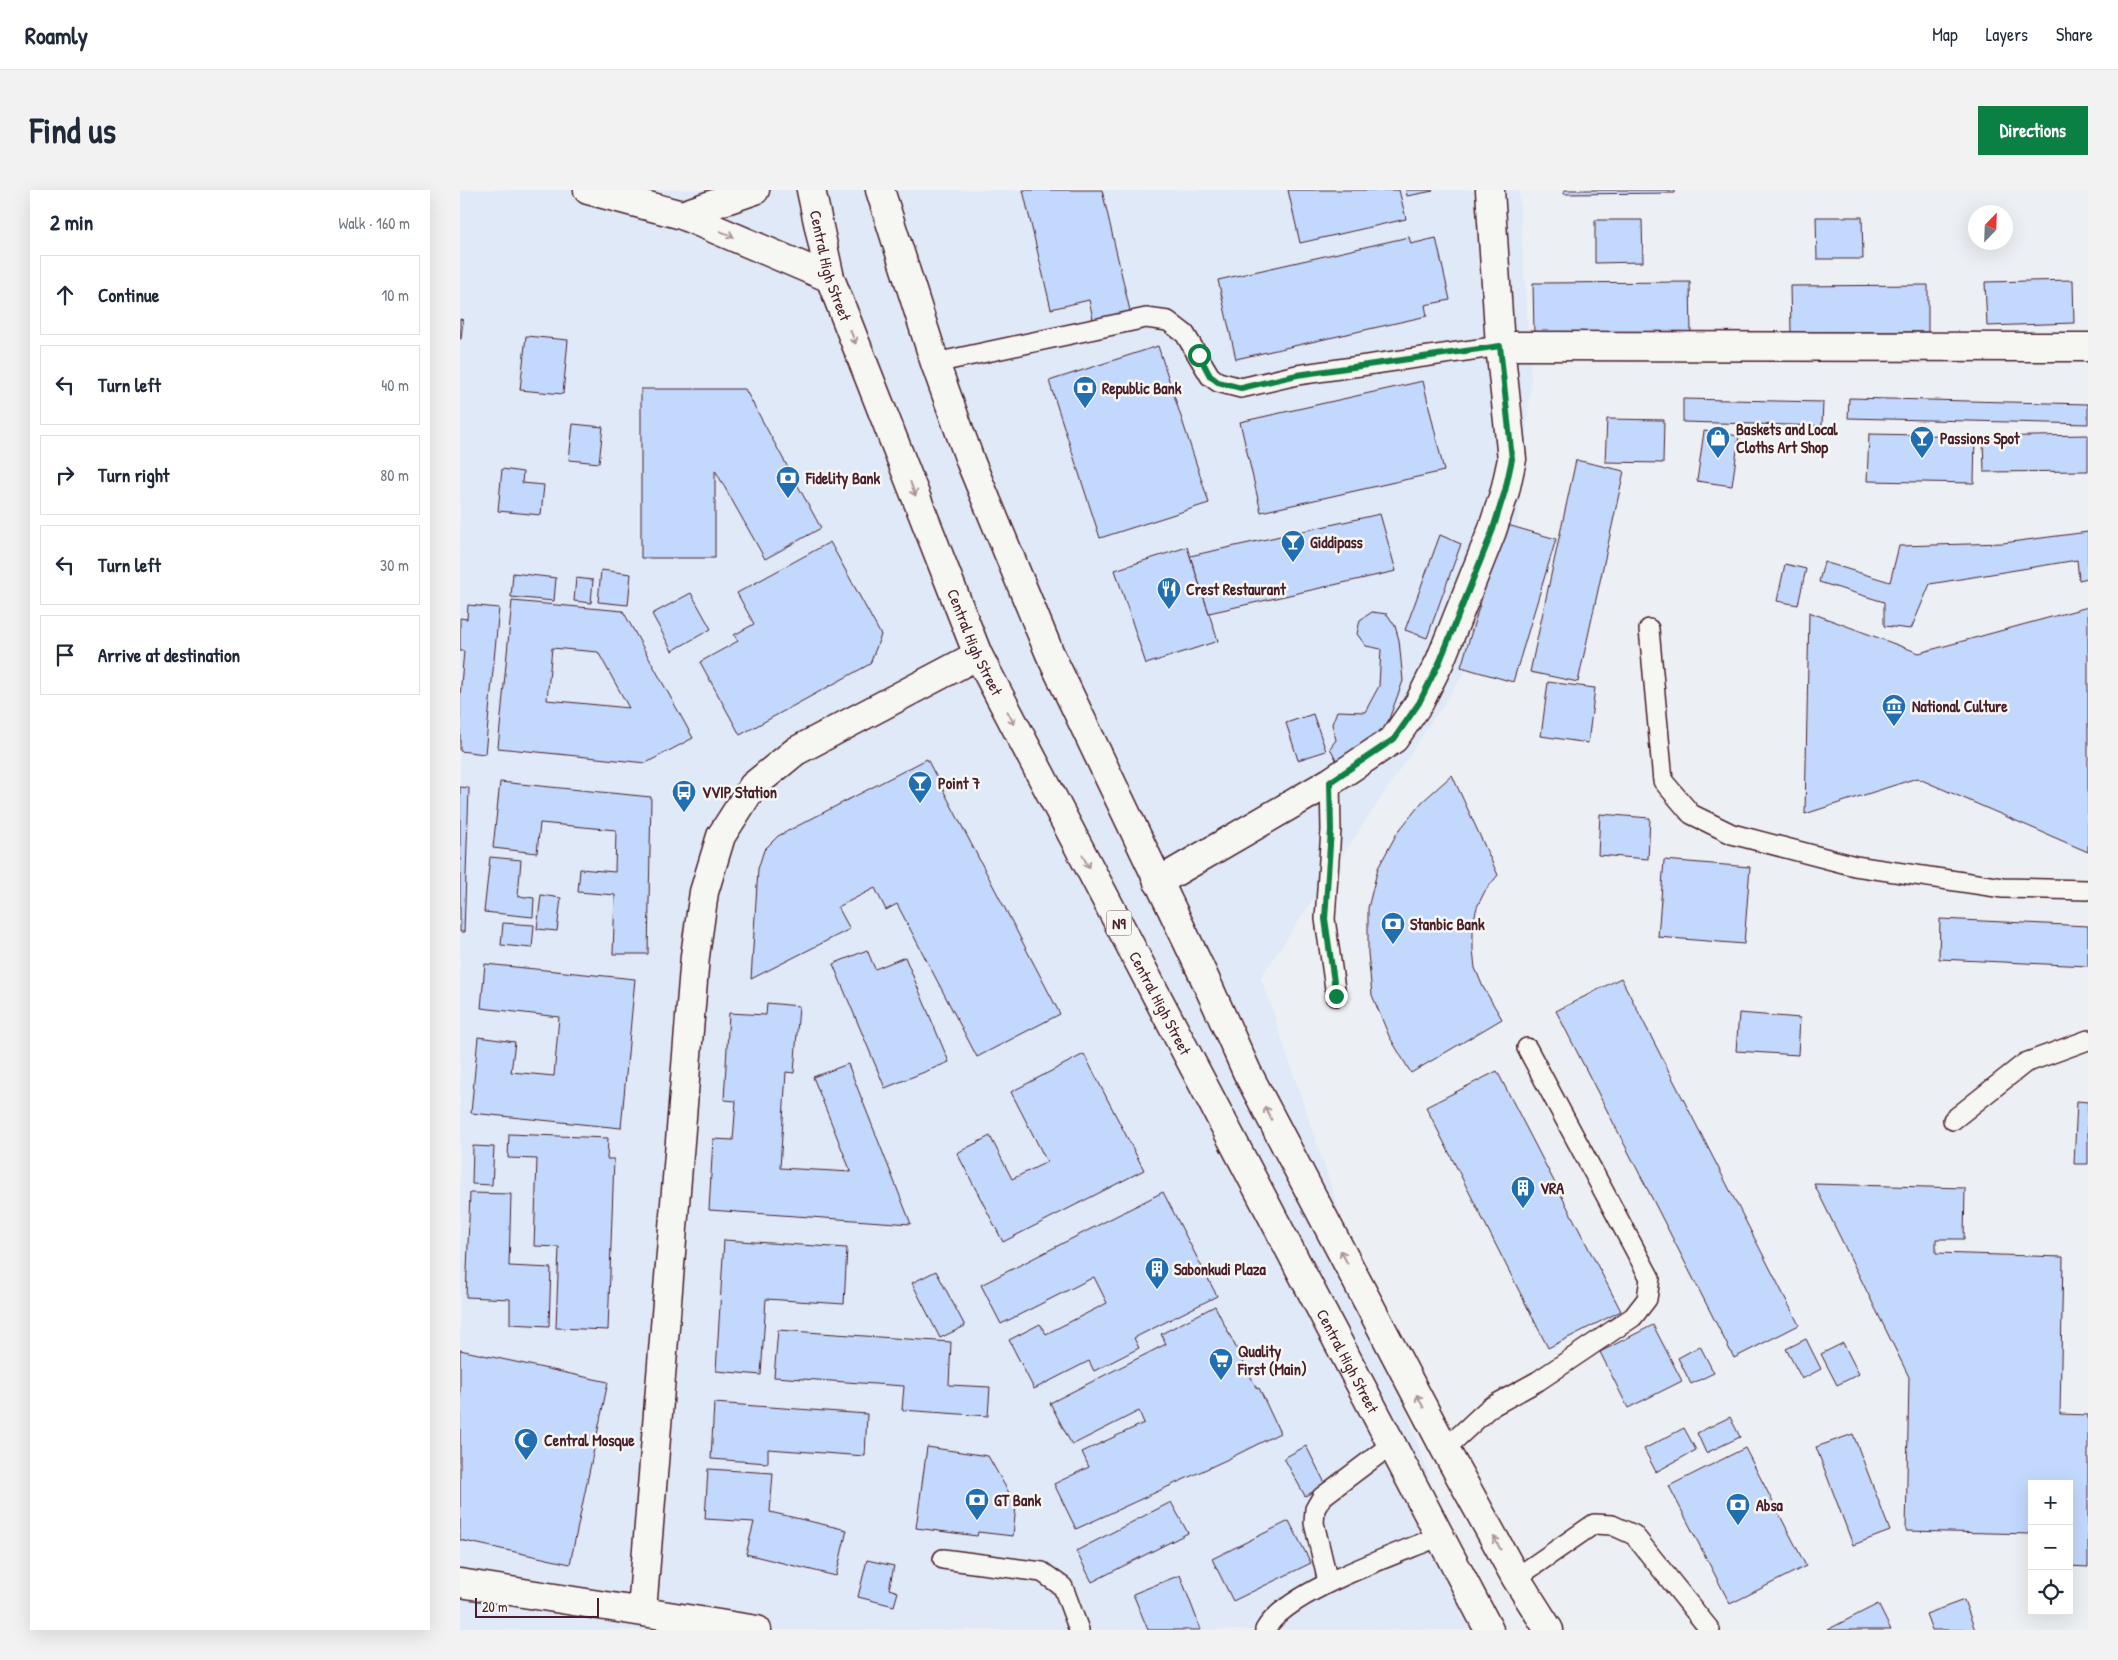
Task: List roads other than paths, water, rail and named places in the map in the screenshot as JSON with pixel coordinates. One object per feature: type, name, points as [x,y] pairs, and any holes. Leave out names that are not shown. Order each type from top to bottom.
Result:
[{"type":"main road","points":[[588,190],[682,215],[830,278]]},
{"type":"main road","points":[[682,215],[755,190]]},
{"type":"main road","name":"Central High Street","points":[[811,190],[830,278],[978,655],[1489,1630]]},
{"type":"main road","points":[[880,190],[935,363],[971,463],[1050,654],[1246,1072],[1445,1449],[1516,1578],[1549,1630]]},
{"type":"main road","points":[[1158,882],[1330,782],[1394,739],[1419,703],[1440,661],[1492,532],[1505,491],[1512,459],[1500,346],[1490,190]]},
{"type":"main road","points":[[1500,346],[2088,347]]},
{"type":"main road","points":[[642,1611],[695,956],[704,892],[721,836],[753,786],[796,751],[978,655]]},
{"type":"main road","points":[[460,1583],[757,1630]]},
{"type":"lane","points":[[935,363],[1146,318],[1168,321],[1185,334],[1210,376],[1218,382],[1241,388],[1297,375],[1500,346]]},
{"type":"lane","points":[[1649,629],[1663,781],[1691,814],[1732,834],[1855,866],[2003,888],[2088,890]]},
{"type":"lane","points":[[1330,782],[1331,830],[1325,919],[1336,996]]},
{"type":"lane","points":[[1953,1120],[2024,1063],[2088,1040]]},
{"type":"lane","points":[[1445,1449],[1489,1408],[1538,1381],[1633,1317],[1647,1298],[1650,1278],[1527,1048]]},
{"type":"lane","points":[[1328,1582],[1314,1522],[1315,1509],[1322,1498],[1392,1444]]},
{"type":"lane","points":[[1516,1578],[1594,1524],[1612,1525],[1634,1535],[1710,1630]]},
{"type":"lane","points":[[1265,1630],[1268,1624],[1289,1607],[1328,1582],[1440,1536]]},
{"type":"lane","points":[[943,1559],[1042,1572],[1063,1587],[1079,1630]]},
{"type":"place","name":"Republic Bank","points":[[1085,409]]},
{"type":"place","name":"Baskets and Local Cloths Art Shop","points":[[1718,459]]},
{"type":"place","name":"Passions Spot","points":[[1922,459]]},
{"type":"place","name":"Fidelity Bank","points":[[788,499]]},
{"type":"place","name":"Giddipass","points":[[1293,563]]},
{"type":"place","name":"Crest Restaurant","points":[[1169,610]]},
{"type":"place","name":"National Culture","points":[[1894,727]]},
{"type":"place","name":"Point 7","points":[[920,804]]},
{"type":"place","name":"VVIP Station","points":[[684,813]]},
{"type":"place","name":"Stanbic Bank","points":[[1393,945]]},
{"type":"place","name":"VRA","points":[[1523,1209]]},
{"type":"place","name":"Sabonkudi Plaza","points":[[1157,1290]]},
{"type":"place","name":"Quality First (Main)","points":[[1221,1381]]},
{"type":"place","name":"Central Mosque","points":[[526,1461]]},
{"type":"place","name":"GT Bank","points":[[977,1521]]},
{"type":"place","name":"Absa","points":[[1738,1526]]}]
